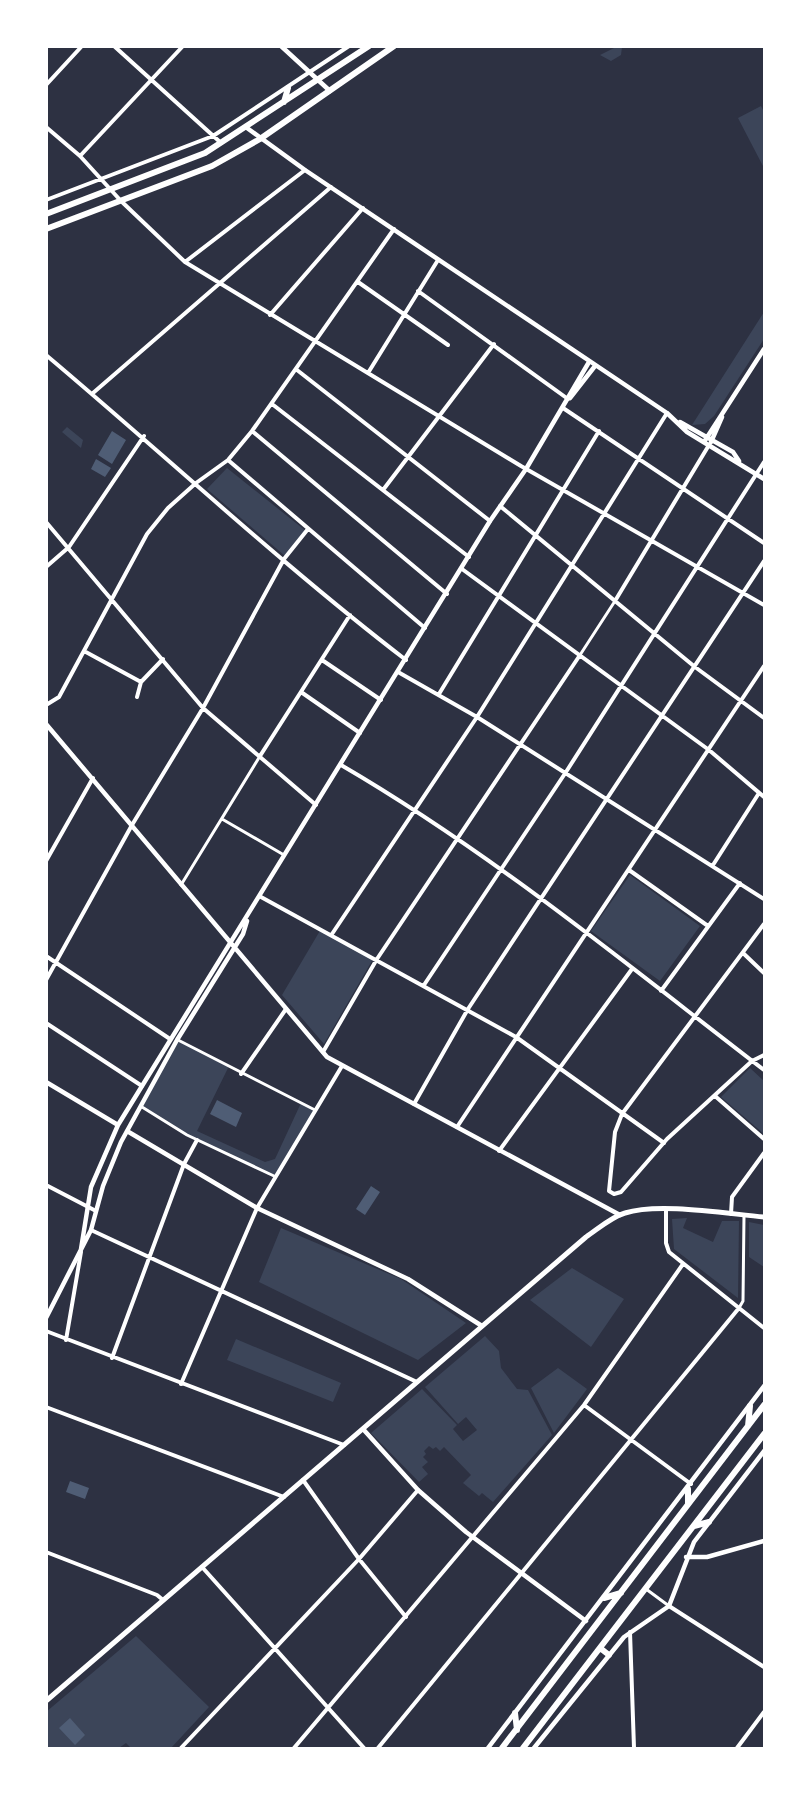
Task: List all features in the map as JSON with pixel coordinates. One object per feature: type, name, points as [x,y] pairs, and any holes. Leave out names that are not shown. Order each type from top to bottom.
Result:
[{"type":"main road","points":[[46,214],[180,164],[222,143],[369,46]]},
{"type":"main road","points":[[46,229],[212,166],[260,139],[394,46]]},
{"type":"main road","points":[[284,103],[288,88]]},
{"type":"main road","points":[[46,1701],[482,1326],[586,1238],[620,1215],[642,1210],[666,1210],[765,1217]]},
{"type":"main road","points":[[502,1749],[765,1405]]},
{"type":"main road","points":[[748,1427],[750,1406]]},
{"type":"main road","points":[[523,1749],[765,1434]]},
{"type":"main road","points":[[688,1505],[689,1487]]},
{"type":"main road","points":[[694,1527],[709,1522]]},
{"type":"main road","points":[[604,1598],[621,1593]]},
{"type":"main road","points":[[600,1648],[609,1655]]},
{"type":"main road","points":[[515,1713],[517,1730]]},
{"type":"street","points":[[46,85],[82,46]]},
{"type":"street","points":[[114,46],[222,143]]},
{"type":"street","points":[[80,156],[183,46]]},
{"type":"street","points":[[281,46],[330,91]]},
{"type":"street","points":[[46,200],[213,136],[349,46]]},
{"type":"street","points":[[46,127],[80,156],[122,201],[185,262],[526,469],[765,605]]},
{"type":"street","points":[[247,128],[305,171],[589,362],[679,422],[733,453],[739,461]]},
{"type":"street","points":[[185,262],[305,171]]},
{"type":"street","points":[[93,393],[218,282],[331,187]]},
{"type":"street","points":[[270,315],[363,208]]},
{"type":"street","points":[[46,705],[59,698],[147,534],[168,508],[196,483],[228,460],[252,431],[317,342],[394,229]]},
{"type":"street","points":[[368,373],[438,260]]},
{"type":"street","points":[[357,282],[448,345]]},
{"type":"street","points":[[418,291],[494,344],[568,400]]},
{"type":"street","points":[[383,490],[494,344]]},
{"type":"street","points":[[322,1053],[377,958],[615,601],[682,488],[710,438],[716,421],[722,417],[765,349]]},
{"type":"street","points":[[46,355],[144,436],[350,615],[406,660]]},
{"type":"street","points":[[66,1340],[86,1207],[96,1173],[118,1125],[231,941],[248,919],[448,594],[490,521],[526,469],[589,362]]},
{"type":"street","points":[[568,400],[595,366]]},
{"type":"street","points":[[297,370],[490,521]]},
{"type":"street","points":[[272,404],[469,557]]},
{"type":"street","points":[[563,408],[765,543]]},
{"type":"street","points":[[332,934],[477,717],[667,413]]},
{"type":"street","points":[[679,422],[687,432],[765,478]]},
{"type":"street","points":[[252,431],[448,594]]},
{"type":"street","points":[[438,694],[599,431]]},
{"type":"street","points":[[46,567],[69,547],[144,436]]},
{"type":"street","points":[[228,460],[425,628]]},
{"type":"street","points":[[424,985],[566,772],[765,462]]},
{"type":"street","points":[[500,506],[695,667],[765,718]]},
{"type":"street","points":[[46,522],[114,599],[203,708],[316,806]]},
{"type":"street","points":[[46,980],[132,825],[203,708],[284,559],[308,529]]},
{"type":"street","points":[[414,1104],[468,1009],[765,561]]},
{"type":"street","points":[[462,569],[709,750],[765,797]]},
{"type":"street","points":[[181,885],[350,615]]},
{"type":"street","points":[[84,651],[141,682]]},
{"type":"street","points":[[137,697],[141,682],[163,659]]},
{"type":"street","points":[[322,660],[381,700]]},
{"type":"street","points":[[457,1127],[765,666]]},
{"type":"street","points":[[398,672],[566,772],[765,899]]},
{"type":"street","points":[[301,692],[360,734]]},
{"type":"street","points":[[46,724],[231,941],[322,1053],[342,1066],[620,1215]]},
{"type":"street","points":[[341,765],[417,809],[457,836],[765,1070]]},
{"type":"street","points":[[46,861],[93,777]]},
{"type":"street","points":[[713,865],[760,793]]},
{"type":"street","points":[[222,819],[286,856]]},
{"type":"street","points":[[629,870],[708,926]]},
{"type":"street","points":[[661,991],[740,883]]},
{"type":"street","points":[[261,897],[377,958],[516,1037],[664,1143]]},
{"type":"street","points":[[46,1318],[91,1230],[105,1180],[127,1131],[177,1040],[236,947],[248,919]]},
{"type":"street","points":[[765,924],[622,1114],[615,1132],[608,1187],[614,1194],[627,1187],[664,1143],[752,1061],[765,1054]]},
{"type":"street","points":[[743,953],[765,973]]},
{"type":"street","points":[[46,956],[170,1039]]},
{"type":"street","points":[[499,1151],[632,969]]},
{"type":"street","points":[[241,1074],[286,1009]]},
{"type":"street","points":[[46,1023],[143,1086]]},
{"type":"street","points":[[177,1040],[315,1110]]},
{"type":"street","points":[[181,1384],[257,1208],[274,1176],[342,1066]]},
{"type":"street","points":[[46,1082],[118,1125]]},
{"type":"street","points":[[715,1096],[765,1139]]},
{"type":"street","points":[[142,1107],[197,1140],[274,1176]]},
{"type":"street","points":[[127,1131],[257,1208],[408,1278],[482,1326]]},
{"type":"street","points":[[112,1358],[184,1164],[197,1140]]},
{"type":"street","points":[[731,1215],[732,1197],[765,1153]]},
{"type":"street","points":[[46,1185],[97,1211]]},
{"type":"street","points":[[666,1210],[667,1248],[682,1264],[765,1328]]},
{"type":"street","points":[[378,1749],[740,1308],[744,1216]]},
{"type":"street","points":[[91,1230],[417,1382]]},
{"type":"street","points":[[294,1749],[584,1405],[682,1264]]},
{"type":"street","points":[[46,1330],[112,1358],[344,1445]]},
{"type":"street","points":[[488,1749],[765,1386]]},
{"type":"street","points":[[584,1405],[689,1487]]},
{"type":"street","points":[[46,1407],[284,1497]]},
{"type":"street","points":[[363,1429],[418,1490],[473,1537],[586,1621]]},
{"type":"street","points":[[534,1749],[630,1631],[669,1606],[686,1557],[709,1522],[765,1451]]},
{"type":"street","points":[[303,1480],[359,1559],[406,1617]]},
{"type":"street","points":[[181,1749],[274,1647],[359,1559],[418,1490]]},
{"type":"street","points":[[686,1557],[707,1557],[765,1541]]},
{"type":"street","points":[[46,1552],[157,1595],[163,1600]]},
{"type":"street","points":[[202,1567],[364,1749]]},
{"type":"street","points":[[646,1589],[765,1667]]},
{"type":"street","points":[[630,1631],[634,1749]]},
{"type":"street","points":[[737,1749],[765,1712]]},
{"type":"shaded area","points":[[618,46],[622,47],[621,55],[611,61],[600,55]]},
{"type":"shaded area","points":[[761,106],[764,112],[764,168],[738,118]]},
{"type":"shaded area","points":[[764,312],[764,339],[714,416],[705,424],[692,425]]},
{"type":"shaded area","points":[[67,427],[83,440],[81,448],[62,432]]},
{"type":"shaded area","points":[[112,431],[126,440],[112,464],[98,455]]},
{"type":"shaded area","points":[[96,459],[111,468],[105,477],[91,469]]},
{"type":"shaded area","points":[[227,468],[306,531],[285,556],[207,489]]},
{"type":"shaded area","points":[[630,875],[700,926],[660,981],[591,931]]},
{"type":"shaded area","points":[[321,929],[373,959],[324,1044],[282,995]]},
{"type":"shaded area","points":[[177,1040],[229,1066],[197,1131],[265,1162],[275,1159],[301,1103],[315,1110],[274,1176],[197,1140],[142,1107]]},
{"type":"shaded area","points":[[750,1068],[764,1081],[764,1134],[721,1097]]},
{"type":"shaded area","points":[[217,1100],[242,1113],[236,1127],[210,1114]]},
{"type":"shaded area","points":[[371,1186],[380,1192],[365,1215],[356,1209]]},
{"type":"shaded area","points":[[687,1218],[683,1228],[713,1242],[722,1221],[739,1221],[738,1298],[674,1249],[672,1219]]},
{"type":"shaded area","points":[[749,1222],[764,1225],[764,1267],[749,1257]]},
{"type":"shaded area","points":[[281,1228],[401,1279],[466,1323],[418,1360],[259,1282]]},
{"type":"shaded area","points":[[572,1268],[624,1299],[591,1347],[530,1300]]},
{"type":"shaded area","points":[[485,1336],[499,1351],[501,1368],[517,1389],[528,1390],[552,1435],[493,1502],[482,1493],[479,1496],[463,1483],[471,1475],[444,1447],[440,1451],[436,1447],[433,1449],[429,1446],[424,1451],[426,1454],[423,1457],[428,1462],[422,1467],[428,1474],[419,1482],[371,1433],[422,1389],[457,1425],[453,1429],[463,1441],[477,1430],[466,1417],[458,1424],[425,1387]]},
{"type":"shaded area","points":[[236,1339],[341,1383],[333,1402],[227,1360]]},
{"type":"shaded area","points":[[558,1368],[587,1389],[554,1433],[531,1388]]},
{"type":"shaded area","points":[[70,1481],[89,1488],[85,1499],[66,1492]]},
{"type":"shaded area","points":[[136,1636],[209,1707],[171,1748],[131,1748],[126,1743],[119,1748],[47,1748],[46,1712]]},
{"type":"shaded area","points":[[70,1718],[85,1735],[75,1745],[59,1728]]}]
